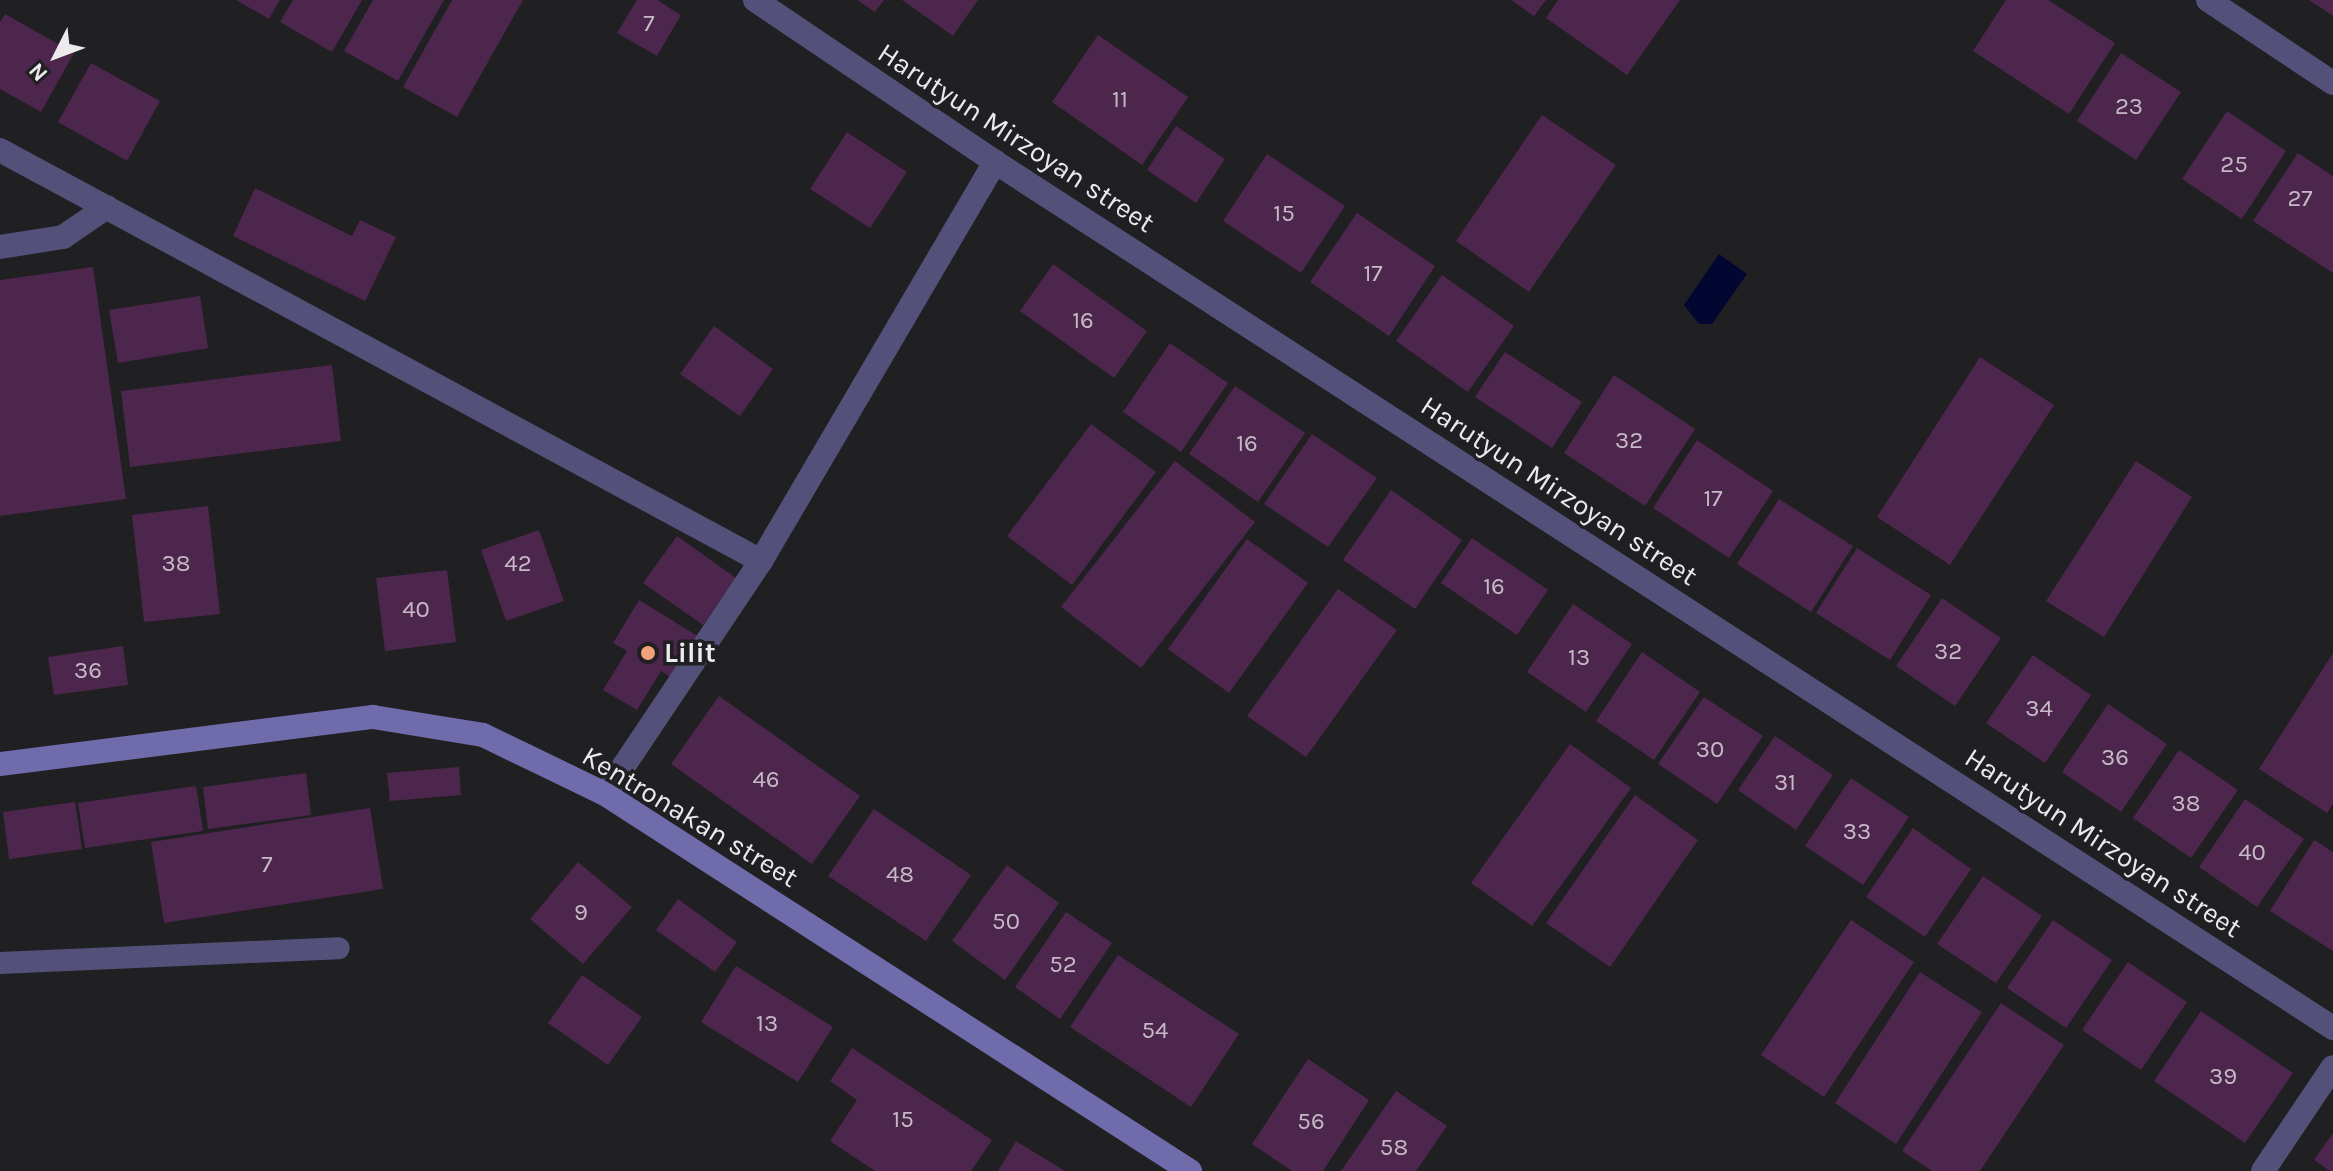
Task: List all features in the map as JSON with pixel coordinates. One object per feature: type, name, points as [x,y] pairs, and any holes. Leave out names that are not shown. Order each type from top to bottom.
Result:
[{"type":"main road","name":"Kentronakan street","points":[[0,764],[373,717],[483,735],[605,794],[1190,1171]]},
{"type":"street","name":"Harutyun Mirzoyan street","points":[[755,0],[995,162],[2333,1028]]},
{"type":"street","points":[[2208,0],[2333,83]]},
{"type":"street","points":[[0,150],[761,561]]},
{"type":"street","points":[[605,794],[761,561],[995,162]]},
{"type":"street","points":[[0,247],[63,237],[107,207]]},
{"type":"street","points":[[2263,1171],[2333,1067]]},
{"type":"lane","points":[[0,963],[339,948]]},
{"type":"water","points":[[1719,254],[1747,274],[1712,324],[1699,324],[1684,305]]},
{"type":"building","points":[[236,0],[280,0],[269,19]]},
{"type":"building","points":[[293,0],[362,0],[332,52],[280,22]]},
{"type":"building","points":[[373,0],[444,0],[398,81],[344,51]]},
{"type":"building","points":[[452,0],[523,0],[457,117],[403,87]]},
{"type":"building","points":[[637,0],[657,0],[681,15],[657,56],[617,33]]},
{"type":"building","points":[[857,0],[884,0],[875,12]]},
{"type":"building","points":[[902,0],[978,0],[953,36]]},
{"type":"building","points":[[1511,0],[1546,0],[1534,16]]},
{"type":"building","points":[[1558,0],[1680,0],[1627,75],[1546,18]]},
{"type":"building","points":[[2006,0],[2048,0],[2115,43],[2069,114],[1973,51]]},
{"type":"building","points":[[2309,0],[2333,0],[2333,16]]},
{"type":"building","points":[[5,14],[74,53],[41,112],[0,89],[0,22]]},
{"type":"building","points":[[1098,35],[1188,97],[1142,165],[1052,102]]},
{"type":"building","points":[[2121,53],[2181,92],[2136,160],[2077,121]]},
{"type":"building","points":[[91,63],[160,101],[127,161],[58,122]]},
{"type":"building","points":[[2227,111],[2286,151],[2242,219],[2182,179]]},
{"type":"building","points":[[1542,115],[1616,165],[1529,292],[1456,241]]},
{"type":"building","points":[[1176,126],[1225,159],[1196,203],[1147,170]]},
{"type":"building","points":[[847,132],[907,172],[870,228],[810,189]]},
{"type":"building","points":[[2298,153],[2333,176],[2333,273],[2253,221]]},
{"type":"building","points":[[1267,154],[1345,206],[1301,273],[1223,221]]},
{"type":"building","points":[[255,188],[352,236],[360,220],[396,237],[365,301],[233,236]]},
{"type":"building","points":[[1357,213],[1435,266],[1389,336],[1310,282]]},
{"type":"building","points":[[1053,264],[1147,331],[1114,378],[1020,311]]},
{"type":"building","points":[[93,267],[126,499],[0,516],[0,280]]},
{"type":"building","points":[[1442,275],[1514,326],[1468,392],[1396,341]]},
{"type":"building","points":[[200,296],[208,348],[118,363],[109,310]]},
{"type":"building","points":[[714,326],[773,369],[740,416],[680,374]]},
{"type":"building","points":[[1170,343],[1228,383],[1181,452],[1123,412]]},
{"type":"building","points":[[1505,352],[1582,402],[1552,448],[1475,397]]},
{"type":"building","points":[[1980,357],[2054,405],[1950,565],[1877,517]]},
{"type":"building","points":[[332,365],[341,441],[130,467],[121,391]]},
{"type":"building","points":[[1614,375],[1695,429],[1645,506],[1564,453]]},
{"type":"building","points":[[1235,386],[1305,433],[1258,502],[1189,454]]},
{"type":"building","points":[[1091,424],[1156,472],[1072,585],[1007,536]]},
{"type":"building","points":[[1312,434],[1377,478],[1328,547],[1264,504]]},
{"type":"building","points":[[1697,440],[1773,491],[1729,558],[1653,508]]},
{"type":"building","points":[[1175,461],[1255,522],[1141,668],[1061,607]]},
{"type":"building","points":[[2136,461],[2192,497],[2104,637],[2046,601]]},
{"type":"building","points":[[1391,490],[1462,540],[1415,609],[1343,560]]},
{"type":"building","points":[[1779,499],[1853,546],[1811,612],[1737,564]]},
{"type":"building","points":[[208,506],[220,614],[144,622],[132,515]]},
{"type":"building","points":[[539,530],[564,601],[506,621],[481,550]]},
{"type":"building","points":[[677,536],[736,578],[703,625],[643,583]]},
{"type":"building","points":[[1472,538],[1548,590],[1517,635],[1441,583]]},
{"type":"building","points":[[1247,539],[1308,583],[1229,693],[1168,649]]},
{"type":"building","points":[[1857,548],[1931,595],[1890,660],[1816,613]]},
{"type":"building","points":[[447,570],[456,642],[385,651],[376,578]]},
{"type":"building","points":[[1338,589],[1397,630],[1306,757],[1247,716]]},
{"type":"building","points":[[1942,598],[2001,638],[1955,706],[1896,666]]},
{"type":"building","points":[[639,600],[699,637],[673,679],[661,671],[637,710],[603,690],[627,651],[613,643]]},
{"type":"building","points":[[1573,604],[1632,644],[1586,712],[1527,672]]},
{"type":"building","points":[[123,646],[128,685],[54,695],[48,657]]},
{"type":"building","points":[[1642,652],[1700,692],[1654,760],[1596,721]]},
{"type":"building","points":[[2333,653],[2333,804],[2327,813],[2259,769]]},
{"type":"building","points":[[2033,655],[2091,695],[2045,763],[1986,723]]},
{"type":"building","points":[[719,696],[860,796],[812,864],[671,764]]},
{"type":"building","points":[[1704,697],[1763,736],[1717,804],[1658,764]]},
{"type":"building","points":[[2108,704],[2167,744],[2121,812],[2062,772]]},
{"type":"building","points":[[1775,736],[1833,775],[1796,830],[1738,790]]},
{"type":"building","points":[[1570,744],[1631,788],[1532,926],[1471,883]]},
{"type":"building","points":[[2179,750],[2238,790],[2191,858],[2133,818]]},
{"type":"building","points":[[459,767],[461,795],[390,801],[387,773]]},
{"type":"building","points":[[306,773],[311,815],[208,829],[203,787]]},
{"type":"building","points":[[1851,778],[1909,817],[1863,885],[1805,846]]},
{"type":"building","points":[[196,786],[203,831],[85,848],[78,803]]},
{"type":"building","points":[[1635,795],[1698,840],[1610,967],[1546,923]]},
{"type":"building","points":[[2245,799],[2304,839],[2257,907],[2199,867]]},
{"type":"building","points":[[75,802],[82,849],[9,859],[3,812]]},
{"type":"building","points":[[370,808],[383,889],[164,923],[151,842]]},
{"type":"building","points":[[874,809],[971,875],[926,941],[828,876]]},
{"type":"building","points":[[1913,828],[1971,869],[1925,937],[1866,897]]},
{"type":"building","points":[[2314,840],[2333,852],[2333,951],[2270,911]]},
{"type":"building","points":[[578,862],[632,907],[583,964],[530,919]]},
{"type":"building","points":[[1007,865],[1059,903],[1005,980],[952,941]]},
{"type":"building","points":[[1983,876],[2042,916],[1996,983],[1937,944]]},
{"type":"building","points":[[678,899],[737,942],[715,972],[656,930]]},
{"type":"building","points":[[1066,912],[1112,943],[1060,1019],[1015,987]]},
{"type":"building","points":[[1851,920],[1914,962],[1824,1097],[1761,1055]]},
{"type":"building","points":[[2053,920],[2112,960],[2066,1028],[2007,988]]},
{"type":"building","points":[[1118,955],[1239,1034],[1191,1107],[1070,1027]]},
{"type":"building","points":[[2128,962],[2187,1002],[2141,1070],[2082,1030]]},
{"type":"building","points":[[736,966],[833,1027],[798,1082],[701,1022]]},
{"type":"building","points":[[1920,972],[1982,1012],[1896,1144],[1835,1103]]},
{"type":"building","points":[[582,975],[642,1017],[608,1065],[548,1023]]},
{"type":"building","points":[[2001,1003],[2064,1045],[1980,1171],[1932,1171],[1902,1151]]},
{"type":"building","points":[[2201,1011],[2293,1073],[2245,1143],[2154,1081]]},
{"type":"building","points":[[852,1048],[992,1140],[971,1171],[875,1171],[830,1141],[857,1100],[830,1081]]},
{"type":"building","points":[[1308,1059],[1369,1100],[1323,1171],[1292,1171],[1252,1144]]},
{"type":"building","points":[[1396,1091],[1447,1126],[1416,1171],[1341,1171]]},
{"type":"building","points":[[2333,1133],[2333,1171],[2330,1171],[2314,1160]]},
{"type":"building","points":[[1016,1141],[1065,1171],[998,1171]]},
{"type":"place","name":"Lilit","points":[[648,653]]}]
